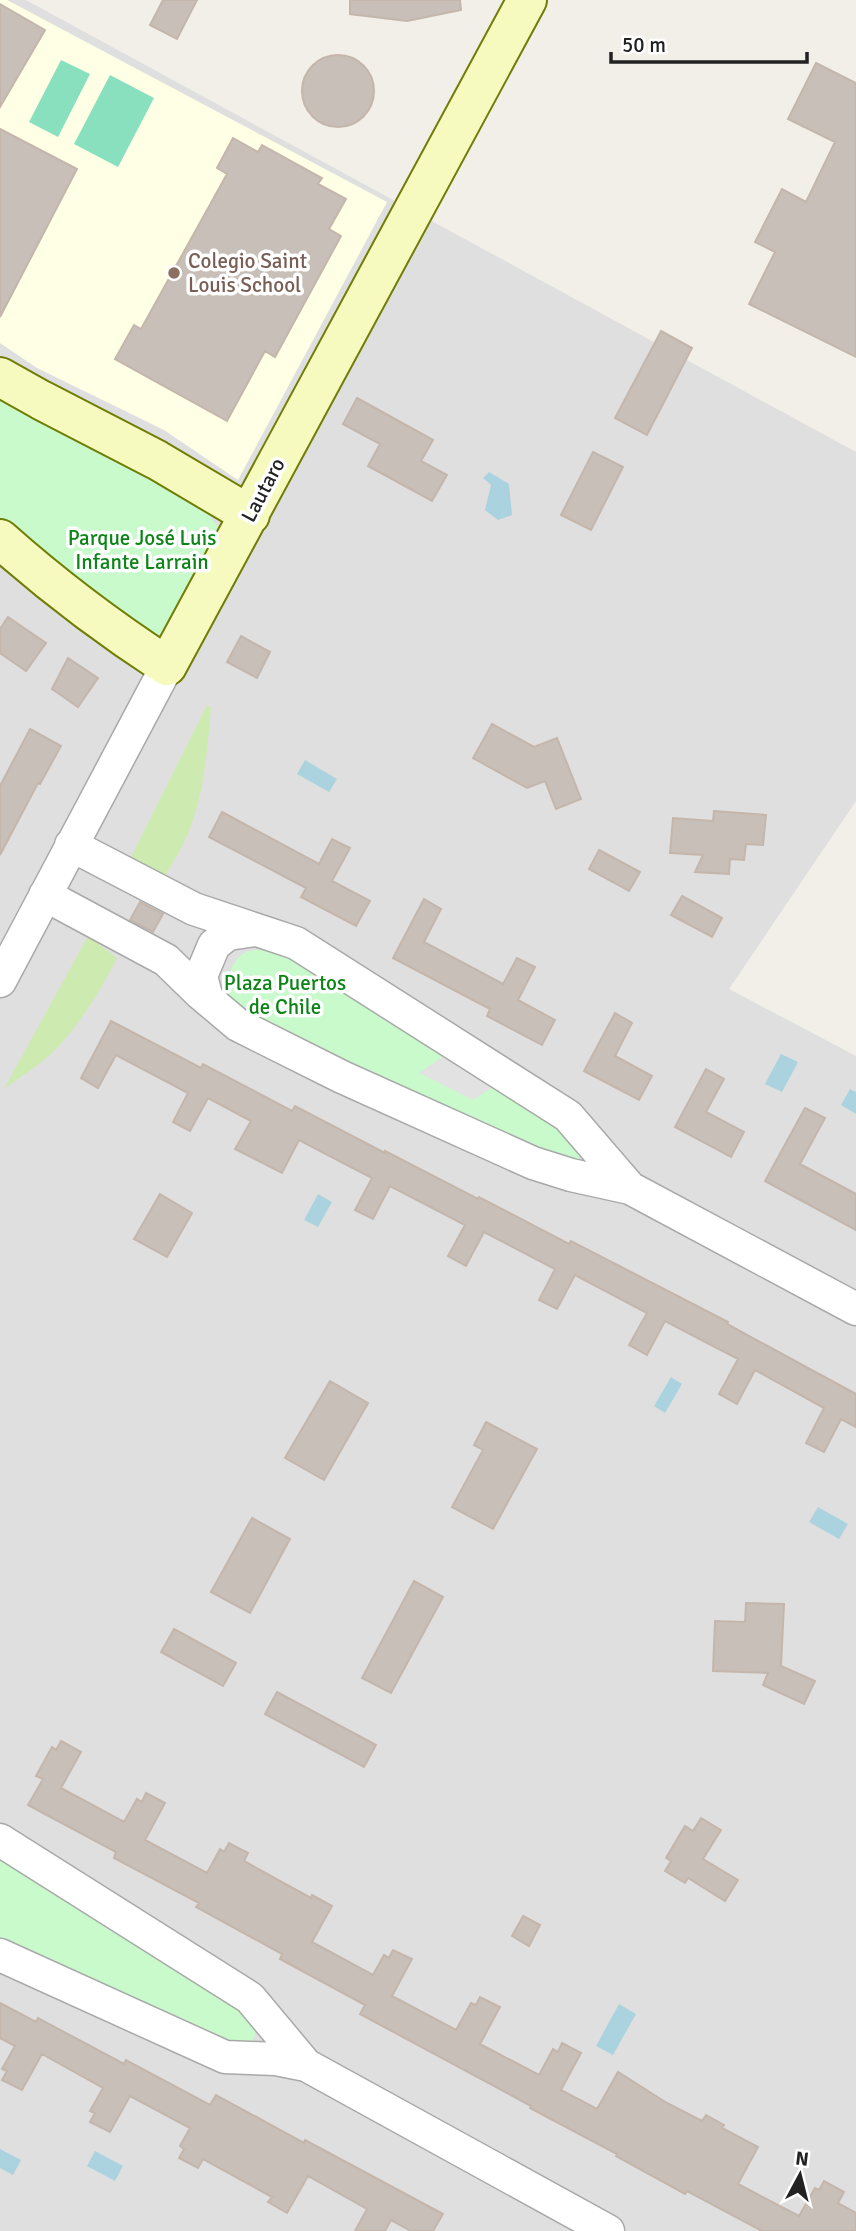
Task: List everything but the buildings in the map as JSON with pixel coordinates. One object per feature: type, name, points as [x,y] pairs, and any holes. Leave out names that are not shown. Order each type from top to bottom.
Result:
[{"type":"street","name":"Lautaro","points":[[0,981],[527,0]]},
{"type":"street","points":[[0,377],[41,401],[147,454],[250,515]]},
{"type":"street","points":[[0,539],[72,601],[167,666]]},
{"type":"street","points":[[71,845],[194,909],[296,943],[568,1116],[630,1188]]},
{"type":"street","points":[[46,895],[166,960],[238,1025],[342,1077],[533,1163],[571,1175],[630,1188],[856,1308]]},
{"type":"street","points":[[207,999],[201,976],[214,945],[228,934],[255,930]]},
{"type":"street","points":[[0,1840],[250,1998],[267,2015],[283,2039],[306,2065]]},
{"type":"street","points":[[0,1955],[216,2054],[225,2057],[276,2059],[306,2065],[608,2231]]},
{"type":"street","points":[[244,2058],[260,2040],[267,2015]]},
{"type":"shaded area","points":[[0,0],[26,0],[856,452],[856,801],[729,989],[856,1056],[856,2231],[0,2231]]},
{"type":"shaded area","name":"Colegio Saint Louis School","points":[[0,0],[7,0],[387,202],[238,480],[164,430],[37,368],[0,343]]},
{"type":"shaded area","points":[[450,1052],[499,1083],[473,1100],[419,1073]]},
{"type":"green space","points":[[61,60],[90,74],[58,137],[29,122]]},
{"type":"green space","points":[[110,75],[154,98],[118,167],[74,144]]},
{"type":"green space","name":"Parque José Luis Infante Larrain","points":[[0,396],[195,503],[205,510],[220,529],[163,634],[151,634],[0,522]]},
{"type":"green space","points":[[207,705],[211,708],[208,741],[197,807],[186,838],[165,876],[130,859]]},
{"type":"green space","points":[[88,936],[117,958],[110,971],[88,1008],[62,1043],[4,1089]]},
{"type":"green space","name":"Plaza Puertos de Chile","points":[[263,949],[288,953],[450,1052],[420,1073],[499,1083],[569,1128],[583,1151],[578,1159],[563,1161],[256,1027],[234,1006],[228,982],[232,967],[240,956],[248,951]]},
{"type":"green space","points":[[0,1851],[246,2008],[254,2024],[253,2039],[243,2048],[0,1945]]},
{"type":"water","points":[[489,472],[509,484],[512,515],[498,520],[485,510],[491,485],[483,478]]},
{"type":"water","points":[[305,760],[337,779],[329,792],[297,774]]},
{"type":"water","points":[[781,1054],[798,1062],[782,1092],[765,1084]]},
{"type":"water","points":[[850,1089],[856,1092],[856,1114],[841,1105]]},
{"type":"water","points":[[318,1194],[332,1202],[318,1227],[304,1220]]},
{"type":"water","points":[[671,1377],[682,1384],[665,1413],[654,1406]]},
{"type":"water","points":[[818,1507],[848,1524],[839,1539],[809,1522]]},
{"type":"water","points":[[619,2004],[636,2014],[613,2055],[596,2046]]},
{"type":"water","points":[[0,2149],[21,2160],[13,2175],[0,2168]]},
{"type":"water","points":[[95,2151],[123,2166],[115,2181],[87,2166]]},
{"type":"place","name":"Colegio Saint Louis School","points":[[174,273]]}]
